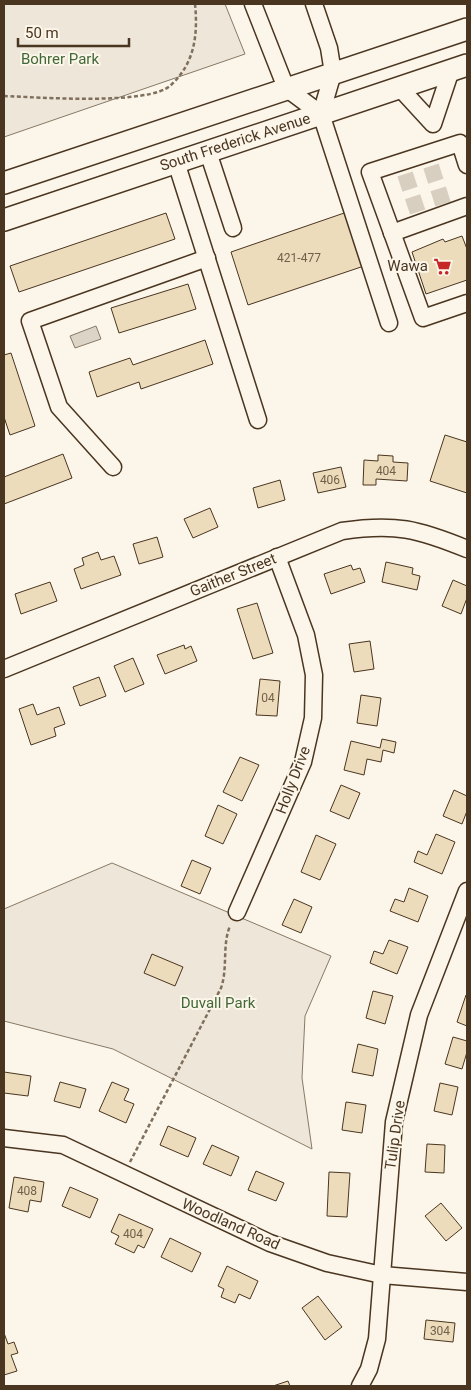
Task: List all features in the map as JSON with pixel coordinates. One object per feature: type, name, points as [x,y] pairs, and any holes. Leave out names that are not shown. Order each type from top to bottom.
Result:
[{"type":"main road","points":[[4,183],[467,28]]},
{"type":"main road","name":"South Frederick Avenue","points":[[4,220],[459,68]]},
{"type":"street","points":[[253,4],[286,88],[321,114]]},
{"type":"street","points":[[314,4],[329,48],[333,73],[321,114],[389,323]]},
{"type":"street","points":[[433,156],[433,124],[459,68]]},
{"type":"street","points":[[399,87],[433,124]]},
{"type":"street","points":[[343,180],[370,172],[403,168],[460,143],[467,166]]},
{"type":"street","points":[[208,152],[233,228]]},
{"type":"street","points":[[176,162],[258,420]]},
{"type":"street","points":[[370,172],[423,318],[467,303]]},
{"type":"street","points":[[392,233],[420,217],[444,208],[467,206]]},
{"type":"street","points":[[113,467],[59,407],[30,321],[207,258]]},
{"type":"street","name":"Gaither Street","points":[[4,669],[342,531],[373,526],[402,527],[430,534],[467,549]]},
{"type":"street","name":"Holly Drive","points":[[237,912],[303,762],[314,718],[314,675],[306,635],[277,557]]},
{"type":"street","name":"Tulip Drive","points":[[360,1386],[369,1369],[377,1339],[394,1122],[419,1015],[467,891]]},
{"type":"street","name":"Woodland Road","points":[[4,1138],[63,1145],[270,1243],[327,1263],[382,1275],[467,1282]]},
{"type":"path","points":[[4,96],[88,99],[141,95],[170,87],[185,67],[193,49],[197,30],[195,4]]},
{"type":"path","points":[[124,1174],[221,988],[224,977],[228,930],[237,912]]},
{"type":"green space","name":"Bohrer Park","points":[[4,4],[225,4],[245,54],[4,137]]},
{"type":"green space","name":"Duvall Park","points":[[112,863],[331,956],[305,1016],[302,1078],[312,1149],[113,1049],[4,1021],[4,909]]},
{"type":"shaded area","points":[[96,326],[101,339],[75,348],[70,336]]},
{"type":"building","points":[[350,211],[367,265],[248,305],[231,252]]},
{"type":"building","points":[[166,213],[175,239],[19,292],[10,266]]},
{"type":"building","name":"Wawa","points":[[462,236],[467,249],[467,280],[426,294],[412,252],[443,239],[445,242]]},
{"type":"building","points":[[188,284],[196,309],[119,333],[111,308]]},
{"type":"building","points":[[205,340],[213,364],[141,389],[139,382],[97,397],[89,372],[130,358],[133,365]]},
{"type":"building","points":[[11,353],[35,426],[10,435],[4,417],[4,355]]},
{"type":"building","points":[[445,435],[467,442],[467,493],[430,481]]},
{"type":"building","points":[[63,454],[72,478],[4,504],[4,477]]},
{"type":"building","points":[[378,455],[393,456],[393,462],[408,463],[407,481],[376,479],[376,485],[363,485],[364,460],[378,461]]},
{"type":"building","points":[[341,467],[346,487],[318,493],[313,473]]},
{"type":"building","points":[[280,480],[285,500],[258,508],[253,488]]},
{"type":"building","points":[[210,508],[218,527],[193,538],[184,519]]},
{"type":"building","points":[[157,537],[163,557],[139,564],[133,544]]},
{"type":"building","points":[[98,552],[101,560],[114,556],[121,575],[81,589],[74,569],[84,565],[82,558]]},
{"type":"building","points":[[386,562],[413,568],[412,574],[420,576],[417,590],[382,582]]},
{"type":"building","points":[[351,565],[353,570],[360,568],[365,582],[331,594],[324,574]]},
{"type":"building","points":[[453,580],[467,586],[467,598],[461,614],[442,606]]},
{"type":"building","points":[[50,582],[57,601],[21,614],[15,594]]},
{"type":"building","points":[[257,603],[273,653],[253,659],[237,609]]},
{"type":"building","points":[[370,641],[374,669],[354,672],[349,644]]},
{"type":"building","points":[[184,645],[185,649],[191,646],[197,661],[165,674],[157,655]]},
{"type":"building","points":[[133,658],[144,684],[125,692],[114,666]]},
{"type":"building","points":[[99,677],[106,696],[80,706],[73,687]]},
{"type":"building","points":[[260,679],[280,681],[277,716],[256,715]]},
{"type":"building","points":[[361,695],[381,698],[377,726],[357,723]]},
{"type":"building","points":[[33,704],[37,715],[59,707],[65,724],[54,728],[56,736],[31,745],[19,709]]},
{"type":"building","points":[[382,739],[396,742],[394,753],[383,750],[381,762],[367,759],[364,775],[344,770],[351,741],[380,748]]},
{"type":"building","points":[[240,757],[259,765],[242,801],[223,792]]},
{"type":"building","points":[[341,785],[360,793],[349,819],[330,811]]},
{"type":"building","points":[[454,790],[467,796],[467,811],[462,824],[443,816]]},
{"type":"building","points":[[218,805],[237,814],[223,844],[205,836]]},
{"type":"building","points":[[436,834],[455,842],[442,874],[414,862],[418,851],[427,855]]},
{"type":"building","points":[[316,835],[336,844],[320,880],[301,872]]},
{"type":"building","points":[[192,860],[211,868],[200,894],[181,886]]},
{"type":"building","points":[[409,888],[428,896],[418,922],[390,911],[395,899],[404,902]]},
{"type":"building","points":[[294,899],[312,907],[301,933],[282,925]]},
{"type":"building","points":[[389,940],[408,947],[397,974],[370,963],[374,951],[383,954]]},
{"type":"building","points":[[152,954],[183,967],[175,986],[144,973]]},
{"type":"building","points":[[373,991],[393,996],[385,1024],[366,1018]]},
{"type":"building","points":[[467,995],[467,1026],[457,1022]]},
{"type":"building","points":[[453,1037],[467,1041],[467,1052],[462,1069],[445,1064]]},
{"type":"building","points":[[358,1044],[378,1049],[373,1076],[352,1072]]},
{"type":"building","points":[[4,1072],[31,1076],[28,1096],[4,1093]]},
{"type":"building","points":[[60,1082],[86,1089],[80,1108],[54,1101]]},
{"type":"building","points":[[112,1082],[129,1089],[124,1100],[134,1104],[126,1123],[99,1111]]},
{"type":"building","points":[[440,1083],[458,1087],[452,1115],[434,1111]]},
{"type":"building","points":[[346,1102],[366,1105],[362,1133],[342,1130]]},
{"type":"building","points":[[168,1126],[196,1138],[188,1157],[160,1145]]},
{"type":"building","points":[[427,1144],[445,1145],[444,1173],[425,1172]]},
{"type":"building","points":[[212,1145],[239,1157],[231,1176],[203,1164]]},
{"type":"building","points":[[256,1171],[284,1183],[276,1201],[248,1190]]},
{"type":"building","points":[[329,1172],[350,1173],[347,1217],[327,1216]]},
{"type":"building","points":[[14,1177],[44,1182],[41,1202],[30,1200],[28,1212],[9,1208]]},
{"type":"building","points":[[70,1187],[98,1199],[90,1218],[62,1206]]},
{"type":"building","points":[[441,1203],[462,1228],[446,1241],[425,1216]]},
{"type":"building","points":[[119,1214],[153,1229],[144,1248],[138,1245],[134,1253],[115,1244],[119,1236],[111,1232]]},
{"type":"building","points":[[170,1238],[201,1253],[192,1272],[161,1257]]},
{"type":"building","points":[[227,1266],[258,1281],[250,1299],[239,1294],[235,1303],[221,1297],[224,1289],[218,1286]]},
{"type":"building","points":[[318,1296],[342,1327],[325,1340],[302,1308]]},
{"type":"building","points":[[426,1320],[455,1323],[453,1342],[424,1339]]},
{"type":"building","points":[[4,1333],[8,1344],[14,1342],[18,1353],[11,1355],[17,1371],[4,1375]]},
{"type":"building","points":[[288,1381],[290,1386],[273,1386]]},
{"type":"tunnel","points":[[431,166],[443,204]]},
{"type":"tunnel","points":[[405,174],[418,213]]},
{"type":"place","name":"Wawa","points":[[442,266]]}]
